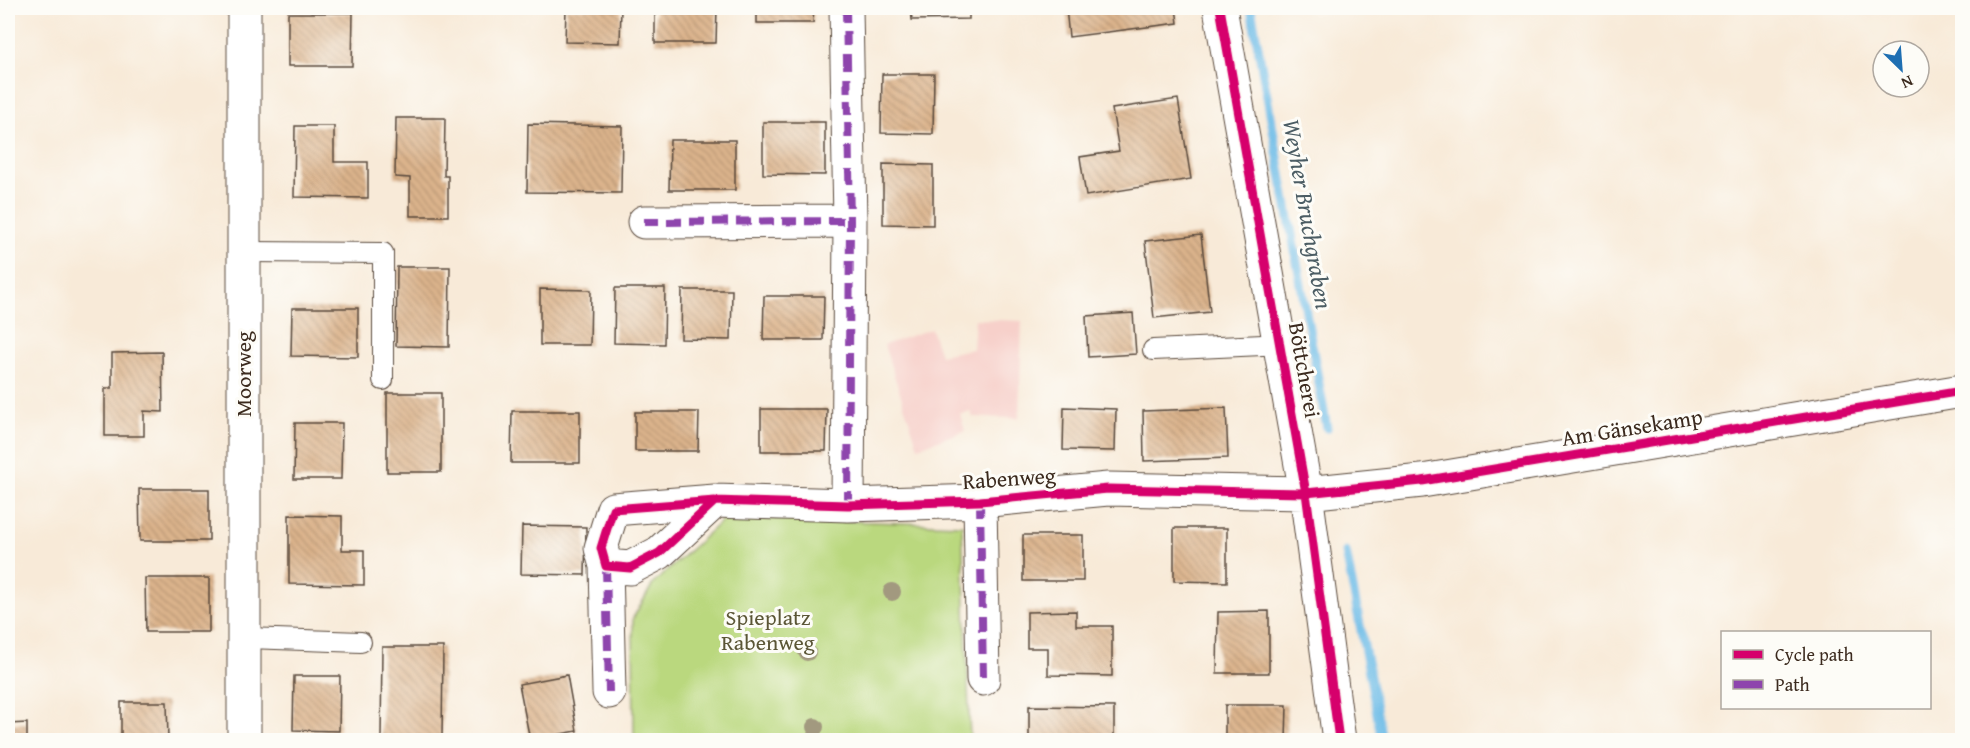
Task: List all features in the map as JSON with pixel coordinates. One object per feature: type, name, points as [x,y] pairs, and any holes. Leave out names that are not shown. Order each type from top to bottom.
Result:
[{"type":"street","name":"Moorweg","points":[[243,8],[244,741]]},
{"type":"street","points":[[846,8],[850,221],[848,506]]},
{"type":"street","name":"Böttcherei","points":[[1220,8],[1282,344],[1306,493],[1340,741]]},
{"type":"street","points":[[644,222],[850,221]]},
{"type":"street","name":"Am Gänsekamp","points":[[1306,493],[1422,481],[1962,391]]},
{"type":"street","name":"Rabenweg","points":[[609,692],[606,566],[601,548],[613,508],[715,501],[848,506],[980,501],[1108,489],[1306,493]]},
{"type":"street","points":[[606,566],[630,568],[659,553],[715,501]]},
{"type":"street","name":"Rabenweg","points":[[980,501],[983,679]]},
{"type":"lane","points":[[242,252],[383,253],[382,380]]},
{"type":"lane","points":[[1153,350],[1282,344]]},
{"type":"lane","points":[[244,638],[361,642]]},
{"type":"shaded area","points":[[975,319],[1022,321],[1019,418],[972,417],[972,412],[960,414],[965,431],[918,447],[884,345],[931,329],[940,355],[973,349]]},
{"type":"green space","name":"Spieplatz Rabenweg","points":[[726,517],[962,525],[970,740],[634,740],[633,618],[653,584]]},
{"type":"building","points":[[566,8],[621,8],[620,43],[565,42]]},
{"type":"building","points":[[655,8],[717,8],[716,43],[655,43]]},
{"type":"building","points":[[757,8],[814,8],[813,23],[757,23]]},
{"type":"building","points":[[911,8],[969,8],[969,19],[912,20]]},
{"type":"building","points":[[1066,8],[1176,8],[1178,23],[1069,37]]},
{"type":"building","points":[[288,13],[353,13],[352,66],[288,66]]},
{"type":"building","points":[[882,74],[934,74],[933,134],[881,133]]},
{"type":"building","points":[[1178,99],[1191,179],[1086,196],[1080,157],[1119,151],[1112,109]]},
{"type":"building","points":[[396,118],[445,118],[444,176],[448,176],[448,216],[410,216],[410,178],[395,177]]},
{"type":"building","points":[[763,122],[825,122],[825,175],[763,174]]},
{"type":"building","points":[[528,124],[622,126],[621,193],[527,192]]},
{"type":"building","points":[[295,126],[334,126],[334,162],[368,162],[368,198],[294,197]]},
{"type":"building","points":[[670,140],[735,140],[735,190],[669,190]]},
{"type":"building","points":[[883,164],[933,165],[933,225],[883,224]]},
{"type":"building","points":[[1201,235],[1210,312],[1154,318],[1145,241]]},
{"type":"building","points":[[397,267],[450,267],[449,347],[396,346]]},
{"type":"building","points":[[615,288],[665,288],[664,344],[614,343]]},
{"type":"building","points":[[540,289],[591,290],[590,345],[540,345]]},
{"type":"building","points":[[682,290],[732,290],[731,340],[681,339]]},
{"type":"building","points":[[764,296],[824,296],[823,340],[763,340]]},
{"type":"building","points":[[292,308],[358,308],[358,357],[291,356]]},
{"type":"building","points":[[1133,313],[1136,354],[1088,357],[1086,316]]},
{"type":"building","points":[[162,352],[163,412],[144,411],[144,436],[105,436],[105,388],[112,388],[112,353]]},
{"type":"building","points":[[387,393],[441,393],[441,472],[387,472]]},
{"type":"building","points":[[1064,407],[1116,409],[1115,451],[1063,450]]},
{"type":"building","points":[[1226,408],[1228,458],[1144,461],[1143,411]]},
{"type":"building","points":[[761,409],[827,409],[826,451],[761,451]]},
{"type":"building","points":[[512,411],[580,411],[580,463],[511,463]]},
{"type":"building","points":[[635,412],[699,412],[698,451],[635,451]]},
{"type":"building","points":[[295,423],[342,423],[341,479],[294,479]]},
{"type":"building","points":[[139,489],[209,489],[209,541],[140,541]]},
{"type":"building","points":[[289,515],[342,516],[342,550],[364,550],[364,585],[289,584]]},
{"type":"building","points":[[522,526],[586,527],[585,575],[521,574]]},
{"type":"building","points":[[1174,528],[1227,528],[1227,582],[1174,581]]},
{"type":"building","points":[[1023,535],[1083,535],[1083,581],[1023,581]]},
{"type":"building","points":[[145,578],[209,578],[209,632],[146,632]]},
{"type":"building","points":[[1076,611],[1076,626],[1112,626],[1112,676],[1048,675],[1048,648],[1027,648],[1027,612]]},
{"type":"building","points":[[1269,611],[1269,673],[1217,673],[1218,612]]},
{"type":"building","points":[[382,647],[443,647],[442,739],[381,738]]},
{"type":"building","points":[[567,675],[577,731],[530,740],[519,684]]},
{"type":"building","points":[[294,676],[340,676],[339,731],[293,730]]},
{"type":"building","points":[[121,702],[167,702],[168,740],[121,740]]},
{"type":"building","points":[[1225,705],[1287,705],[1286,740],[1225,740]]},
{"type":"building","points":[[1029,706],[1114,707],[1114,740],[1029,740]]},
{"type":"building","points":[[27,723],[27,740],[8,740],[8,724]]},
{"type":"waterway","name":"Weyher Bruchgraben","points":[[1251,8],[1327,428]]},
{"type":"waterway","name":"Weyher Bruchgraben","points":[[1346,552],[1382,740]]},
{"type":"marked path","points":[[846,8],[850,221],[848,505]]},
{"type":"marked path","points":[[644,222],[850,221]]},
{"type":"marked path","points":[[980,501],[983,679]]},
{"type":"marked path","points":[[606,566],[609,692]]},
{"type":"cycle path","points":[[1220,8],[1306,493],[1339,740]]},
{"type":"cycle path","points":[[715,501],[659,553],[630,568],[606,566],[601,548],[613,509],[715,501],[848,505],[980,501],[1108,489],[1306,493],[1422,481],[1962,391]]}]
